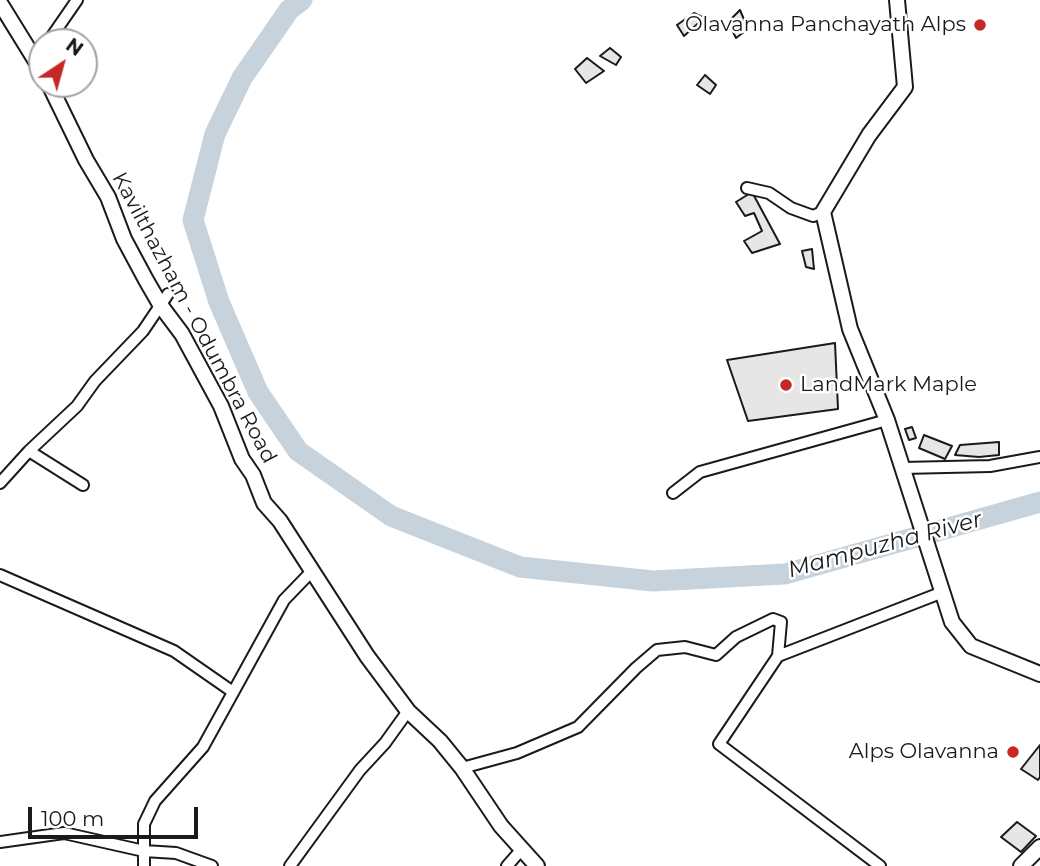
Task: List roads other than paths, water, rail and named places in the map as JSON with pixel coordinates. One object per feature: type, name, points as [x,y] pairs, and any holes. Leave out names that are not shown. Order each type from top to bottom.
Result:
[{"type":"main road","points":[[897,0],[905,87],[869,135],[823,212],[850,329],[887,420],[952,622],[971,646],[1040,674]]},
{"type":"main road","points":[[0,3],[28,43]]},
{"type":"main road","name":"Kavilthazham - Odumbra Road","points":[[56,98],[86,160],[108,197],[124,239],[165,300],[221,406],[242,459],[253,475],[264,503],[280,521],[367,656],[408,711],[440,741],[462,768],[501,826],[537,866]]},
{"type":"main road","points":[[1021,866],[1040,847]]},
{"type":"street","points":[[58,28],[77,0]]},
{"type":"street","points":[[747,188],[769,192],[791,208],[813,216],[823,212]]},
{"type":"street","points":[[0,483],[29,451],[77,406],[95,382],[144,331],[165,300]]},
{"type":"street","points":[[673,493],[700,472],[887,420]]},
{"type":"street","points":[[29,451],[83,485]]},
{"type":"street","points":[[903,468],[990,466],[1040,457]]},
{"type":"street","points":[[144,866],[144,824],[155,801],[203,747],[284,600],[312,571]]},
{"type":"street","points":[[0,575],[174,651],[233,692]]},
{"type":"street","points":[[779,656],[943,592]]},
{"type":"street","points":[[462,768],[517,753],[578,727],[657,650],[685,647],[716,654],[736,637],[773,619],[781,622],[779,656],[719,744],[880,866]]},
{"type":"street","points":[[290,866],[360,770],[385,743],[408,711]]},
{"type":"street","points":[[0,842],[64,833],[144,851],[176,853],[212,866]]},
{"type":"street","points":[[507,866],[521,850]]},
{"type":"waterway","name":"Mampuzha River","points":[[302,0],[289,10],[242,78],[215,134],[193,220],[219,302],[258,392],[298,451],[391,516],[520,567],[653,581],[785,574],[1040,502]]},
{"type":"place","name":"Olavanna Panchayath Alps","points":[[980,25]]},
{"type":"place","name":"LandMark Maple","points":[[786,385]]},
{"type":"place","name":"Alps Olavanna","points":[[1013,752]]}]
